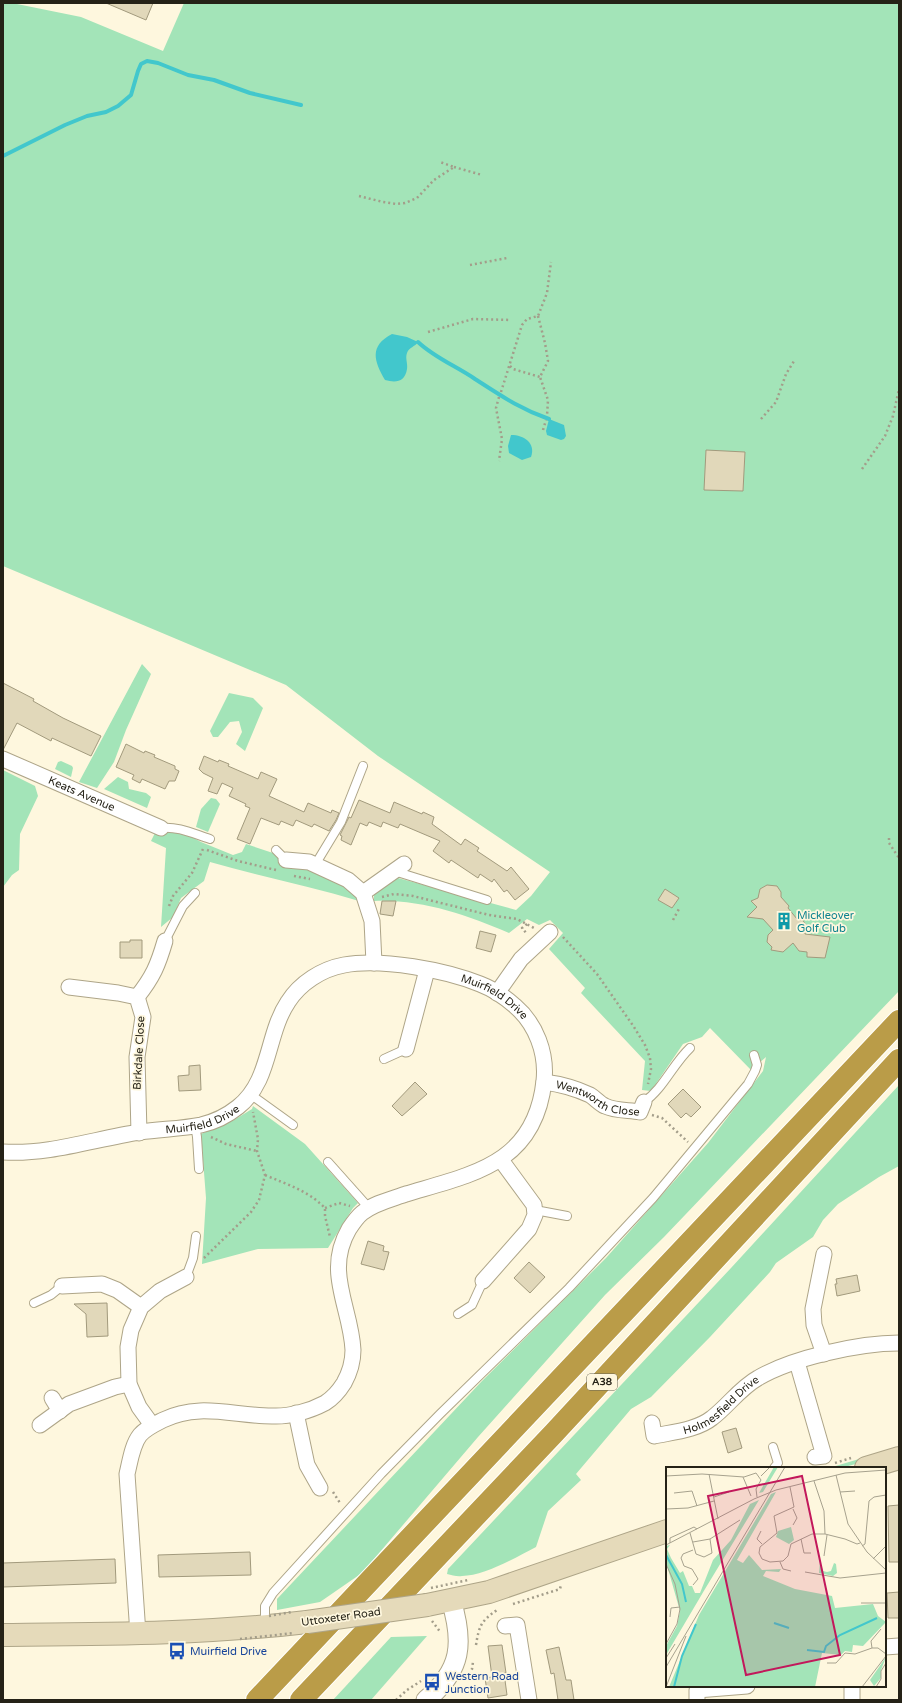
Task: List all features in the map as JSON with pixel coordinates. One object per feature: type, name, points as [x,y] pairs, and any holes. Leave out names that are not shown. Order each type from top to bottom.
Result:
[{"type":"highway","name":"A38","points":[[257,1700],[899,1021]]},
{"type":"highway","name":"A38","points":[[300,1700],[549,1439],[899,1060]]},
{"type":"main road","points":[[869,1467],[899,1458]]},
{"type":"main road","name":"Uttoxeter Road","points":[[3,1635],[138,1634],[264,1627],[428,1611],[452,1600],[489,1592],[666,1531]]},
{"type":"street","name":"Keats Avenue","points":[[3,759],[161,828]]},
{"type":"street","points":[[283,864],[309,862],[348,880],[364,897],[372,920],[374,963]]},
{"type":"street","points":[[364,897],[398,868]]},
{"type":"street","points":[[497,993],[521,959],[536,932]]},
{"type":"street","points":[[69,987],[137,997],[151,980],[160,960],[165,940]]},
{"type":"street","name":"Muirfield Drive","points":[[3,1152],[25,1153],[139,1132],[198,1125],[216,1120],[229,1113],[248,1098],[262,1073],[279,1018],[288,1001],[301,987],[317,975],[343,965],[374,963],[427,970],[481,984],[497,993],[516,1007],[530,1022],[541,1047],[545,1063],[544,1082],[538,1110],[527,1132],[513,1149],[501,1160],[476,1173],[390,1200],[366,1210],[353,1223],[339,1252],[338,1270],[353,1348],[350,1368],[346,1380],[335,1396],[326,1402],[296,1413],[276,1417],[244,1415],[211,1410],[186,1411],[172,1415],[152,1425],[140,1436],[132,1453],[127,1474],[138,1634]]},
{"type":"street","points":[[406,1049],[427,970]]},
{"type":"street","name":"Birkdale Close","points":[[137,997],[144,1017],[137,1058],[139,1132]]},
{"type":"street","name":"Wentworth Close","points":[[544,1082],[571,1087],[591,1096],[606,1107],[613,1109],[628,1109],[640,1112],[643,1105]]},
{"type":"street","points":[[483,1281],[490,1263],[529,1230],[534,1222],[534,1206],[501,1160]]},
{"type":"street","points":[[824,1254],[813,1309],[814,1325],[824,1354]]},
{"type":"street","points":[[152,1425],[139,1407],[129,1384],[128,1348],[131,1330],[141,1307],[160,1291],[186,1277]]},
{"type":"street","points":[[62,1286],[102,1284],[117,1290],[141,1307]]},
{"type":"street","name":"Holmesfield Drive","points":[[652,1423],[654,1436],[685,1430],[711,1419],[756,1379],[770,1372],[824,1354],[872,1345],[899,1344]]},
{"type":"street","points":[[797,1362],[824,1456],[815,1457]]},
{"type":"street","points":[[40,1425],[56,1404],[76,1402],[115,1387],[129,1384]]},
{"type":"street","points":[[296,1413],[307,1465],[320,1488]]},
{"type":"street","points":[[426,1700],[442,1686],[451,1674],[456,1661],[458,1650],[458,1630],[452,1600]]},
{"type":"street","points":[[505,1626],[517,1625],[529,1700]]},
{"type":"street","points":[[886,1647],[899,1646]]},
{"type":"street","points":[[697,1700],[697,1690],[734,1687]]},
{"type":"street","points":[[852,1687],[852,1700]]},
{"type":"lane","points":[[315,865],[340,822],[363,766]]},
{"type":"lane","points":[[161,828],[171,827],[210,839]]},
{"type":"lane","points":[[398,868],[487,900]]},
{"type":"lane","points":[[165,940],[183,906],[195,894]]},
{"type":"lane","points":[[643,1105],[652,1096],[680,1057],[690,1048]]},
{"type":"lane","points":[[384,1059],[406,1049]]},
{"type":"lane","points":[[264,1627],[265,1606],[273,1593],[440,1414],[569,1288],[653,1198],[696,1149],[748,1084],[757,1065],[754,1055]]},
{"type":"lane","points":[[248,1098],[293,1125]]},
{"type":"lane","points":[[198,1125],[199,1168]]},
{"type":"lane","points":[[328,1162],[366,1210]]},
{"type":"lane","points":[[535,1210],[568,1216]]},
{"type":"lane","points":[[186,1277],[193,1258],[196,1236]]},
{"type":"lane","points":[[458,1314],[472,1305],[483,1281]]},
{"type":"lane","points":[[34,1303],[51,1295],[62,1286]]},
{"type":"lane","points":[[773,1447],[778,1463],[775,1467]]},
{"type":"path","points":[[440,162],[482,175]]},
{"type":"path","points":[[359,196],[383,202],[405,203],[417,198],[434,180],[454,167]]},
{"type":"path","points":[[470,265],[507,258]]},
{"type":"path","points":[[547,416],[548,400],[540,377],[548,361],[546,344],[538,316],[547,293],[551,262]]},
{"type":"path","points":[[501,392],[522,325],[527,319],[538,316]]},
{"type":"path","points":[[428,332],[473,319],[511,320]]},
{"type":"path","points":[[761,419],[776,402],[786,374],[794,361]]},
{"type":"path","points":[[510,365],[513,369],[540,377]]},
{"type":"path","points":[[862,469],[885,436],[893,416],[899,389]]},
{"type":"path","points":[[499,397],[496,408],[502,439],[499,460]]},
{"type":"path","points":[[543,430],[546,420]]},
{"type":"path","points":[[889,838],[889,844],[899,858]]},
{"type":"path","points":[[196,845],[238,861],[269,867],[283,864],[314,880]]},
{"type":"path","points":[[364,897],[394,894],[413,896],[489,915],[517,919],[536,932],[554,927],[597,974],[634,1026],[645,1045],[650,1058],[651,1069],[643,1105],[652,1115],[662,1118],[696,1149]]},
{"type":"path","points":[[673,920],[680,907]]},
{"type":"path","points":[[186,1277],[195,1266],[251,1212],[259,1200],[265,1174],[257,1151],[258,1139],[256,1126],[248,1098]]},
{"type":"path","points":[[198,1125],[204,1132],[214,1139],[226,1144],[257,1151]]},
{"type":"path","points":[[265,1174],[298,1188],[325,1208]]},
{"type":"path","points":[[325,1208],[339,1203],[366,1210]]},
{"type":"path","points":[[325,1208],[325,1216],[330,1234],[329,1245],[339,1252]]},
{"type":"path","points":[[320,1488],[332,1490],[346,1513]]},
{"type":"path","points":[[511,1605],[560,1589]]},
{"type":"path","points":[[497,1610],[504,1607]]},
{"type":"path","points":[[428,1611],[441,1633],[441,1638]]},
{"type":"path","points":[[396,1700],[407,1690],[422,1680]]},
{"type":"green space","points":[[3,3],[12,3],[81,17],[163,51],[184,3],[899,3],[899,991],[664,1237],[605,1295],[478,1437],[362,1573],[320,1602],[277,1610],[277,1599],[482,1381],[606,1258],[708,1143],[763,1071],[766,1057],[751,1070],[710,1028],[702,1037],[683,1044],[651,1091],[642,1090],[645,1061],[581,993],[585,988],[549,949],[563,933],[550,920],[539,925],[527,919],[509,933],[460,914],[409,903],[374,901],[374,893],[385,882],[398,878],[516,910],[531,896],[550,872],[378,756],[286,685],[3,566]]},
{"type":"green space","points":[[142,664],[151,674],[126,730],[114,762],[97,788],[79,782]]},
{"type":"green space","points":[[229,693],[253,698],[263,708],[245,751],[236,744],[242,732],[239,721],[230,722],[218,737],[213,737],[210,731]]},
{"type":"green space","points":[[61,761],[72,766],[71,777],[55,769],[58,762]]},
{"type":"green space","points":[[3,770],[35,786],[38,796],[20,834],[19,870],[12,875],[3,887]]},
{"type":"green space","points":[[118,777],[128,782],[129,789],[146,793],[151,797],[147,808],[104,789]]},
{"type":"green space","points":[[211,798],[216,799],[220,804],[208,832],[196,827],[201,809]]},
{"type":"green space","points":[[161,830],[186,834],[233,855],[242,852],[246,844],[276,854],[278,856],[278,863],[281,865],[310,870],[351,887],[359,901],[210,862],[204,881],[181,898],[173,917],[161,927],[166,848],[151,841],[155,833]]},
{"type":"green space","points":[[899,1085],[899,1166],[879,1177],[838,1204],[823,1220],[813,1237],[776,1263],[770,1272],[710,1337],[651,1397],[631,1409],[576,1474],[581,1480],[548,1511],[536,1547],[520,1556],[480,1573],[460,1576],[447,1574],[448,1569],[731,1268]]},
{"type":"green space","points":[[253,1106],[305,1144],[358,1203],[353,1208],[328,1248],[258,1249],[202,1264],[206,1198],[201,1134],[234,1120],[252,1109]]},
{"type":"green space","points":[[899,1447],[899,1452],[845,1467],[832,1467]]},
{"type":"green space","points":[[427,1636],[371,1700],[333,1700],[391,1637]]},
{"type":"water","points":[[392,334],[407,337],[418,342],[409,349],[407,353],[407,369],[404,377],[396,381],[385,380],[376,360],[377,349],[380,344]]},
{"type":"water","points":[[549,419],[564,425],[566,436],[564,439],[561,440],[547,435],[546,431]]},
{"type":"water","points":[[511,435],[520,436],[528,441],[532,448],[531,457],[522,460],[509,453],[508,446]]},
{"type":"building","points":[[106,3],[153,3],[146,20]]},
{"type":"building","points":[[706,450],[745,452],[743,491],[704,490]]},
{"type":"building","points":[[3,683],[34,699],[33,701],[63,718],[101,736],[91,756],[52,738],[51,741],[17,723],[3,750]]},
{"type":"building","points":[[126,744],[144,753],[145,751],[155,755],[154,757],[175,766],[175,769],[179,771],[175,781],[169,781],[165,789],[142,779],[140,783],[132,779],[134,775],[116,767]]},
{"type":"building","points":[[204,756],[218,762],[219,760],[229,764],[228,766],[258,779],[261,772],[277,779],[269,796],[304,812],[308,803],[331,813],[332,810],[339,813],[336,820],[329,831],[314,824],[312,827],[296,820],[293,826],[281,821],[279,825],[261,818],[250,844],[237,839],[250,808],[245,806],[246,804],[229,796],[233,788],[222,783],[217,794],[208,791],[213,778],[203,773],[199,769]]},
{"type":"building","points":[[359,800],[390,813],[394,802],[422,814],[423,812],[434,817],[432,824],[461,845],[465,839],[479,848],[477,851],[507,871],[511,867],[529,889],[515,900],[507,890],[504,892],[494,879],[492,882],[480,874],[478,878],[451,860],[449,863],[433,851],[440,841],[400,824],[398,828],[383,822],[381,827],[369,822],[367,826],[360,823],[351,845],[341,840],[342,836],[340,835],[349,817],[351,818]]},
{"type":"building","name":"Mickleover Golf Club","points":[[767,885],[777,886],[781,892],[781,897],[789,906],[788,908],[797,919],[802,919],[806,925],[805,934],[830,937],[825,958],[807,957],[807,952],[799,951],[793,943],[783,952],[771,950],[772,947],[767,942],[768,935],[773,930],[763,919],[747,917],[757,907],[751,901],[758,898],[760,889]]},
{"type":"building","points":[[665,889],[679,898],[672,908],[658,900]]},
{"type":"building","points":[[382,901],[396,901],[393,916],[380,914]]},
{"type":"building","points":[[480,931],[496,935],[491,952],[476,948]]},
{"type":"building","points":[[130,940],[142,940],[142,958],[120,958],[120,942],[130,942]]},
{"type":"building","points":[[200,1065],[201,1090],[179,1091],[178,1076],[189,1075],[189,1066]]},
{"type":"building","points":[[415,1082],[427,1094],[402,1116],[392,1106]]},
{"type":"building","points":[[683,1089],[701,1107],[691,1117],[686,1113],[681,1118],[668,1104]]},
{"type":"building","points":[[368,1241],[384,1246],[383,1251],[389,1252],[384,1270],[361,1264]]},
{"type":"building","points":[[529,1262],[545,1277],[530,1293],[514,1278]]},
{"type":"building","points":[[857,1275],[860,1291],[837,1296],[835,1284],[837,1284],[836,1279]]},
{"type":"building","points":[[107,1303],[108,1336],[87,1337],[86,1314],[74,1304]]},
{"type":"building","points":[[736,1428],[742,1448],[728,1453],[722,1432]]},
{"type":"building","points":[[899,1505],[899,1562],[889,1562],[888,1506]]},
{"type":"building","points":[[250,1552],[251,1575],[159,1577],[158,1555]]},
{"type":"building","points":[[115,1559],[116,1583],[3,1587],[3,1563]]},
{"type":"building","points":[[899,1592],[899,1618],[888,1618],[887,1593]]},
{"type":"building","points":[[502,1645],[507,1695],[488,1698],[485,1678],[492,1677],[488,1646]]},
{"type":"building","points":[[559,1647],[566,1680],[571,1680],[574,1700],[558,1700],[554,1673],[551,1674],[546,1650]]},
{"type":"waterway","points":[[3,156],[65,125],[87,116],[106,112],[118,106],[131,95],[141,64],[147,61],[158,63],[188,75],[214,80],[250,93],[301,105]]},
{"type":"waterway","points":[[418,342],[438,357],[510,401],[549,419]]},
{"type":"place","name":"Mickleover Golf Club","points":[[784,921]]},
{"type":"place","name":"Muirfield Drive","points":[[177,1651]]},
{"type":"place","name":"Western Road Junction","points":[[432,1682]]}]
